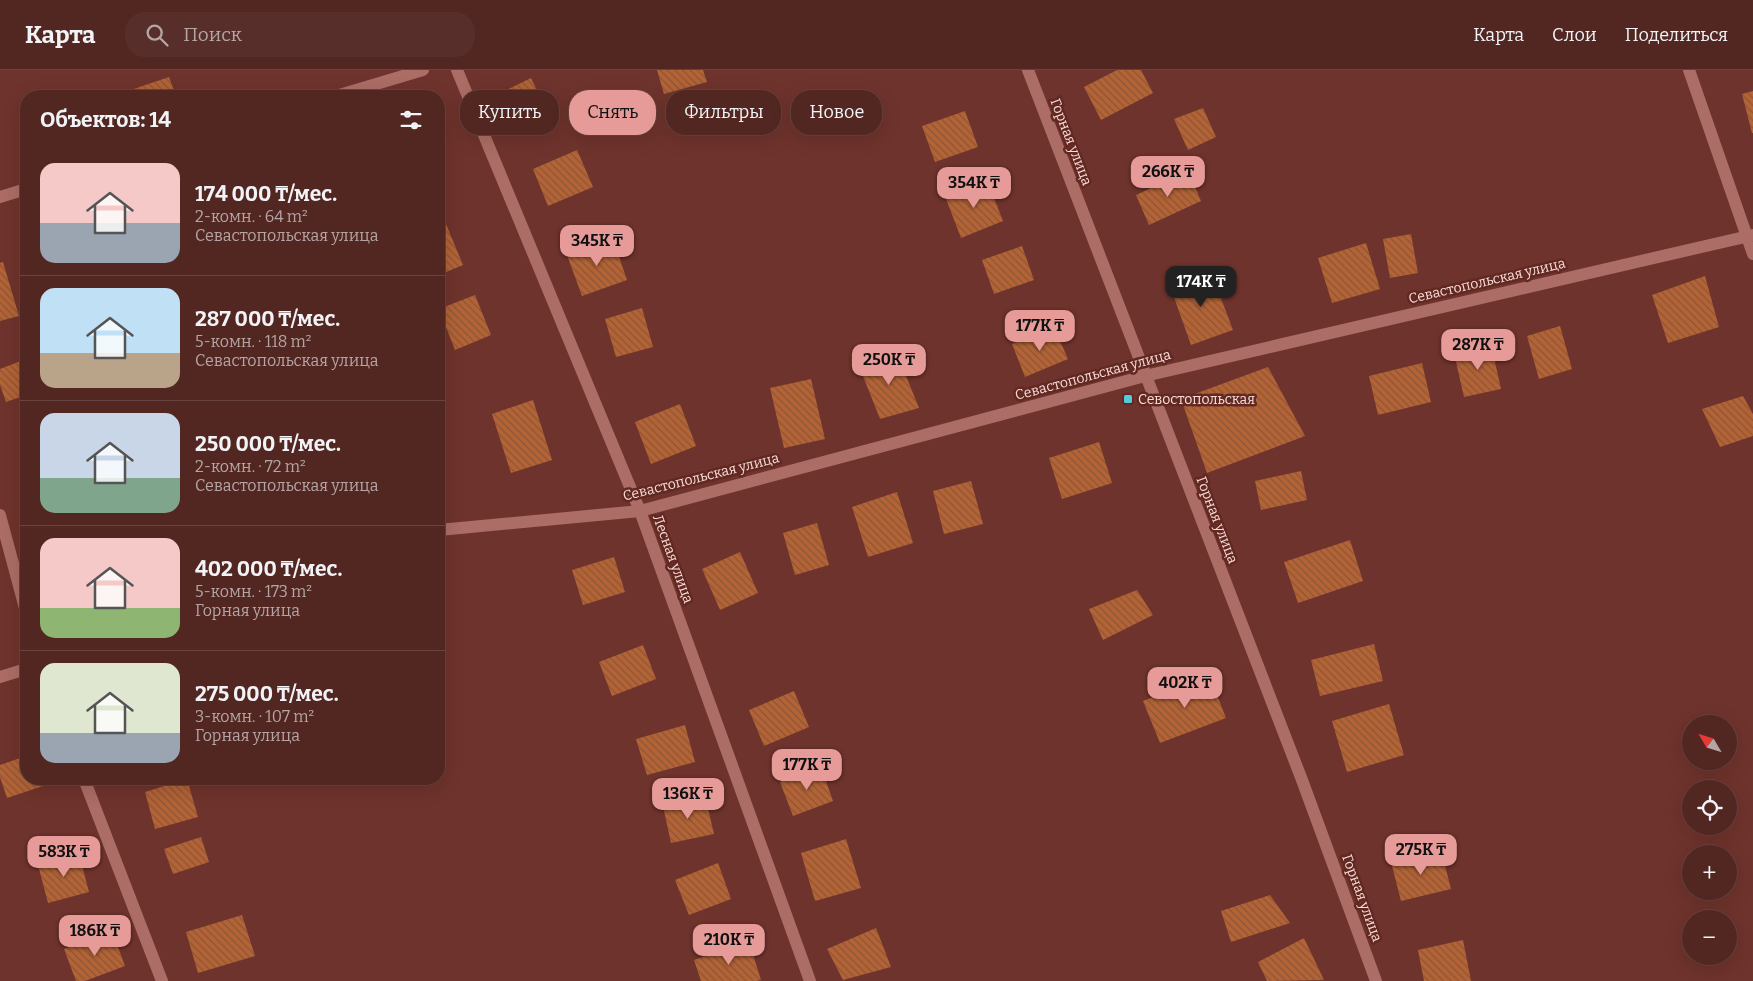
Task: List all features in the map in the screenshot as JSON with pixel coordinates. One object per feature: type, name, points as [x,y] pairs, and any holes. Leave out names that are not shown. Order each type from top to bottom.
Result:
[{"type":"street","points":[[356,90],[423,70]]},
{"type":"street","name":"Лесная улица","points":[[457,70],[640,511],[810,981]]},
{"type":"street","name":"Горная улица","points":[[1028,70],[1302,780],[1376,981]]},
{"type":"street","points":[[1689,70],[1750,236],[1753,254]]},
{"type":"street","points":[[0,197],[20,191]]},
{"type":"street","name":"Севастопольская улица","points":[[445,529],[640,511],[1145,376],[1750,236]]},
{"type":"street","points":[[0,515],[20,590]]},
{"type":"street","points":[[0,677],[20,671]]},
{"type":"street","points":[[86,785],[162,981]]},
{"type":"building","points":[[657,70],[703,70],[707,82],[678,90],[666,90],[666,93],[664,94]]},
{"type":"building","points":[[1117,70],[1141,70],[1153,93],[1101,120],[1084,87]]},
{"type":"building","points":[[169,77],[174,90],[131,90]]},
{"type":"building","points":[[531,78],[537,90],[506,90]]},
{"type":"building","points":[[1753,91],[1753,133],[1752,133],[1742,94]]},
{"type":"building","points":[[1203,108],[1216,137],[1188,150],[1174,119]]},
{"type":"building","points":[[965,111],[978,147],[935,162],[922,126]]},
{"type":"building","points":[[577,150],[593,187],[548,206],[533,169]]},
{"type":"building","points":[[1188,171],[1201,201],[1149,225],[1136,195]]},
{"type":"building","points":[[987,180],[1003,221],[961,238],[945,196]]},
{"type":"building","points":[[445,224],[463,265],[445,272]]},
{"type":"building","points":[[1411,234],[1418,273],[1390,278],[1383,239]]},
{"type":"building","points":[[613,239],[627,280],[582,296],[567,255]]},
{"type":"building","points":[[1366,243],[1380,289],[1332,303],[1318,258]]},
{"type":"building","points":[[1022,246],[1034,280],[994,294],[982,260]]},
{"type":"building","points":[[3,262],[19,316],[0,321],[0,263]]},
{"type":"building","points":[[1211,272],[1233,330],[1191,345],[1170,286]]},
{"type":"building","points":[[1705,276],[1719,327],[1668,343],[1652,295]]},
{"type":"building","points":[[475,295],[491,335],[455,350],[445,324],[445,307]]},
{"type":"building","points":[[642,308],[653,347],[616,357],[605,319]]},
{"type":"building","points":[[1560,326],[1572,369],[1539,379],[1527,336]]},
{"type":"building","points":[[1054,327],[1068,359],[1025,377],[1012,344]]},
{"type":"building","points":[[1491,344],[1501,389],[1464,397],[1454,353]]},
{"type":"building","points":[[896,351],[919,408],[880,419],[859,366]]},
{"type":"building","points":[[20,361],[20,397],[6,402],[0,385],[0,369]]},
{"type":"building","points":[[1422,363],[1431,402],[1378,415],[1369,376]]},
{"type":"building","points":[[1268,367],[1305,436],[1207,473],[1181,399]]},
{"type":"building","points":[[811,379],[825,439],[784,448],[770,388]]},
{"type":"building","points":[[1743,396],[1753,414],[1753,436],[1720,447],[1702,409]]},
{"type":"building","points":[[533,400],[552,460],[511,473],[492,414]]},
{"type":"building","points":[[680,404],[696,446],[651,464],[635,422]]},
{"type":"building","points":[[1099,442],[1112,483],[1062,499],[1049,458]]},
{"type":"building","points":[[1301,471],[1307,500],[1261,510],[1255,481]]},
{"type":"building","points":[[971,481],[983,524],[944,534],[933,491]]},
{"type":"building","points":[[897,492],[913,543],[868,557],[852,507]]},
{"type":"building","points":[[817,523],[829,565],[795,575],[783,533]]},
{"type":"building","points":[[1350,540],[1363,581],[1298,603],[1284,562]]},
{"type":"building","points":[[740,552],[758,593],[720,610],[702,569]]},
{"type":"building","points":[[614,557],[625,592],[583,605],[572,570]]},
{"type":"building","points":[[1137,590],[1153,615],[1103,640],[1089,609]]},
{"type":"building","points":[[1374,644],[1383,681],[1320,696],[1311,660]]},
{"type":"building","points":[[643,645],[656,679],[612,696],[599,662]]},
{"type":"building","points":[[1209,675],[1226,718],[1160,743],[1143,701]]},
{"type":"building","points":[[794,691],[809,727],[764,746],[749,710]]},
{"type":"building","points":[[1389,704],[1404,755],[1347,772],[1332,721]]},
{"type":"building","points":[[685,725],[695,762],[647,775],[636,739]]},
{"type":"building","points":[[20,758],[20,785],[46,785],[7,798],[0,777],[0,765]]},
{"type":"building","points":[[821,767],[833,801],[793,816],[780,782]]},
{"type":"building","points":[[168,785],[189,785],[198,817],[155,829],[145,792]]},
{"type":"building","points":[[705,796],[714,834],[671,843],[663,806]]},
{"type":"building","points":[[201,837],[209,862],[173,874],[164,849]]},
{"type":"building","points":[[846,839],[861,888],[815,901],[801,853]]},
{"type":"building","points":[[1441,850],[1451,889],[1401,901],[1391,862]]},
{"type":"building","points":[[79,854],[89,892],[48,903],[38,865]]},
{"type":"building","points":[[718,863],[731,899],[689,915],[675,880]]},
{"type":"building","points":[[1270,895],[1290,923],[1231,942],[1221,911]]},
{"type":"building","points":[[242,915],[255,956],[198,973],[186,932]]},
{"type":"building","points":[[876,928],[891,967],[843,980],[827,949]]},
{"type":"building","points":[[112,931],[125,966],[85,981],[76,981],[64,949]]},
{"type":"building","points":[[1304,938],[1324,980],[1267,981],[1258,962]]},
{"type":"building","points":[[1463,940],[1471,981],[1424,981],[1418,950]]},
{"type":"building","points":[[749,942],[761,980],[701,981],[694,960]]},
{"type":"place","name":"Севостопольская","points":[[1128,399]]}]
